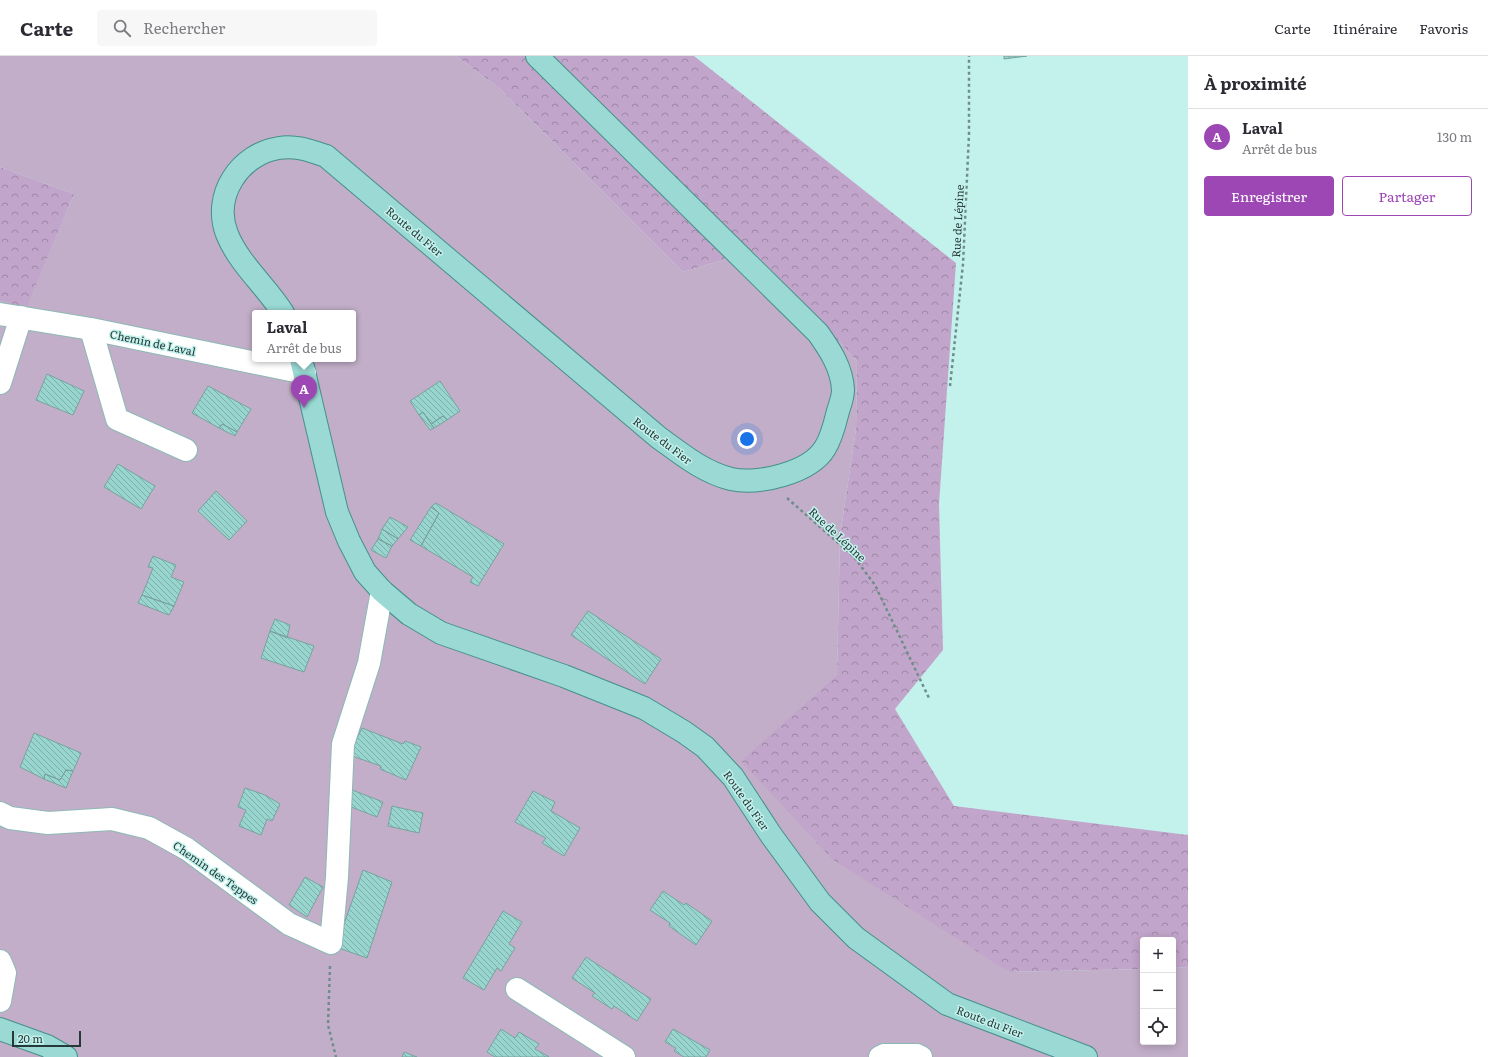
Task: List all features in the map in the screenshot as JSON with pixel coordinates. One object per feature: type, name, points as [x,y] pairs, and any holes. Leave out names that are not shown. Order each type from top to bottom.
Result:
[{"type":"main road","name":"Route du Fier","points":[[281,310],[240,256],[227,233],[223,212],[225,191],[234,174],[253,157],[279,148],[301,148],[326,156],[658,437],[698,466],[731,479],[751,481],[765,479],[805,467],[825,449],[835,424],[843,391],[835,359],[818,333],[537,56]]},
{"type":"main road","name":"Route du Fier","points":[[303,366],[337,512],[349,541],[365,572],[382,591],[409,614],[441,633],[564,676],[630,702],[644,708],[684,732],[705,747],[733,776],[771,835],[820,902],[856,938],[947,1004],[1086,1057]]},
{"type":"main road","points":[[0,1029],[46,1046],[66,1057]]},
{"type":"street","name":"Chemin de Laval","points":[[0,314],[252,357]]},
{"type":"street","points":[[0,383],[21,317]]},
{"type":"street","points":[[91,329],[117,419],[186,450]]},
{"type":"street","name":"Chemin de Laval","points":[[280,362],[303,366]]},
{"type":"street","points":[[331,943],[337,877],[343,744],[369,663],[382,591]]},
{"type":"street","name":"Chemin des Teppes","points":[[0,812],[10,818],[48,823],[112,819],[149,828],[187,849],[289,924],[331,943]]},
{"type":"street","points":[[0,961],[5,973],[0,1001]]},
{"type":"street","points":[[517,989],[624,1057]]},
{"type":"street","points":[[880,1057],[884,1054],[917,1055],[921,1057]]},
{"type":"path","name":"Rue de Lépine","points":[[950,386],[963,264],[969,134],[969,56]]},
{"type":"path","name":"Rue de Lépine","points":[[765,479],[854,557],[875,585],[929,698]]},
{"type":"path","points":[[331,943],[328,1025],[336,1057]]},
{"type":"shaded area","points":[[0,56],[456,56],[499,88],[683,272],[753,251],[857,361],[856,429],[840,536],[837,674],[742,761],[1009,972],[1140,969],[1140,1045],[1176,1045],[1176,968],[1188,967],[1188,1057],[0,1057],[0,301],[27,306],[74,194],[0,167]]},
{"type":"green space","points":[[456,56],[694,56],[956,263],[939,504],[943,650],[895,709],[954,806],[1188,835],[1188,967],[1176,968],[1176,937],[1140,937],[1140,969],[1009,972],[832,859],[741,761],[837,674],[840,536],[856,429],[857,361],[753,251],[683,272],[499,88]]},
{"type":"green space","points":[[0,167],[74,194],[27,307],[0,301]]},
{"type":"building","points":[[1004,56],[1027,56],[1004,59]]},
{"type":"building","points":[[47,374],[84,391],[73,415],[36,400]]},
{"type":"building","points":[[440,381],[460,411],[447,420],[443,416],[431,424],[423,412],[419,415],[410,401]]},
{"type":"building","points":[[208,386],[251,409],[237,432],[222,424],[219,428],[192,413]]},
{"type":"building","points":[[423,412],[434,428],[430,430],[419,415]]},
{"type":"building","points":[[443,416],[447,420],[434,428],[431,424]]},
{"type":"building","points":[[222,424],[237,432],[235,436],[219,428]]},
{"type":"building","points":[[118,464],[155,486],[141,509],[104,487]]},
{"type":"building","points":[[216,491],[247,521],[229,540],[198,511]]},
{"type":"building","points":[[436,503],[504,544],[478,586],[470,582],[473,577],[421,546],[439,513],[431,507]]},
{"type":"building","points":[[431,507],[439,513],[421,546],[410,540]]},
{"type":"building","points":[[390,517],[408,527],[398,539],[382,529]]},
{"type":"building","points":[[382,529],[398,539],[392,546],[378,539]]},
{"type":"building","points":[[378,539],[392,546],[386,558],[371,550]]},
{"type":"building","points":[[153,556],[176,565],[171,577],[184,582],[174,606],[142,595],[153,568],[148,567]]},
{"type":"building","points":[[142,595],[174,606],[169,615],[138,603]]},
{"type":"building","points":[[588,611],[661,659],[645,684],[571,635]]},
{"type":"building","points":[[275,619],[290,625],[287,638],[270,631]]},
{"type":"building","points":[[270,631],[314,646],[304,672],[261,658]]},
{"type":"building","points":[[362,728],[403,744],[405,741],[421,747],[406,780],[380,769],[381,766],[349,755]]},
{"type":"building","points":[[34,733],[81,753],[73,771],[66,770],[60,780],[45,774],[44,779],[20,767]]},
{"type":"building","points":[[66,770],[73,771],[66,788],[44,779],[45,774],[60,780]]},
{"type":"building","points":[[245,788],[265,795],[280,804],[272,821],[267,819],[261,835],[239,826],[246,810],[238,807]]},
{"type":"building","points":[[352,790],[383,802],[377,817],[346,805]]},
{"type":"building","points":[[533,791],[555,802],[551,811],[580,828],[564,856],[542,843],[546,838],[515,822]]},
{"type":"building","points":[[392,806],[423,813],[419,833],[388,826]]},
{"type":"building","points":[[363,870],[392,882],[367,958],[336,947]]},
{"type":"building","points":[[305,877],[323,887],[307,917],[289,905]]},
{"type":"building","points":[[663,891],[684,905],[686,903],[712,921],[696,945],[669,926],[670,923],[650,910]]},
{"type":"building","points":[[503,911],[522,922],[509,944],[515,948],[501,971],[497,968],[484,990],[463,978]]},
{"type":"building","points":[[586,957],[651,999],[637,1021],[614,1006],[612,1009],[592,996],[595,993],[572,978]]},
{"type":"building","points":[[501,1029],[515,1038],[519,1032],[539,1044],[535,1049],[549,1057],[495,1057],[487,1052]]},
{"type":"building","points":[[673,1029],[710,1050],[706,1057],[684,1057],[674,1051],[676,1048],[665,1042]]},
{"type":"building","points":[[404,1052],[417,1057],[402,1057]]},
{"type":"place","name":"Laval","points":[[304,408]]}]
